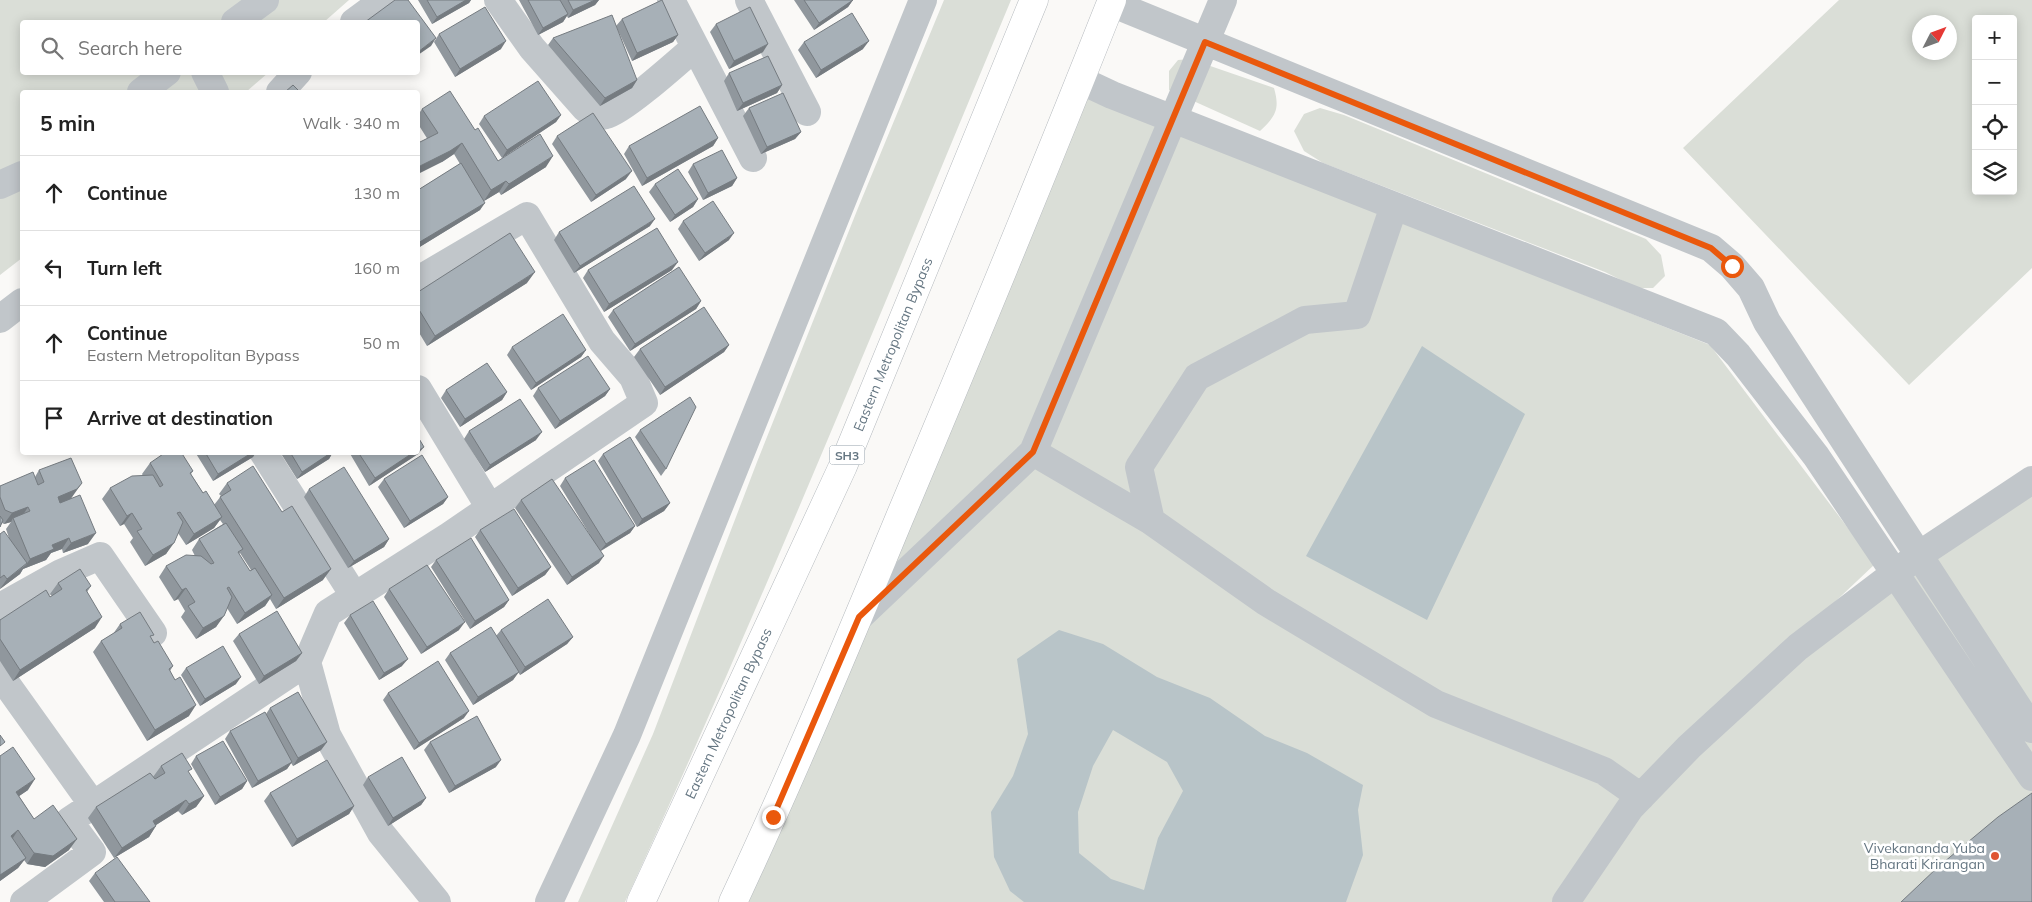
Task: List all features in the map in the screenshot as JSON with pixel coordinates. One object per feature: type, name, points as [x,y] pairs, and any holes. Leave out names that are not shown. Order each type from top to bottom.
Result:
[{"type":"main road","name":"Eastern Metropolitan Bypass","points":[[641,902],[843,466],[1034,0]]},
{"type":"main road","points":[[733,902],[773,817],[859,617],[990,304],[1111,2]]},
{"type":"street","points":[[238,20],[265,0]]},
{"type":"street","points":[[357,20],[384,0]]},
{"type":"street","points":[[498,0],[532,48],[585,108],[595,115],[607,115],[623,106],[695,47]]},
{"type":"street","points":[[671,0],[753,158]]},
{"type":"street","points":[[749,0],[807,112]]},
{"type":"street","points":[[549,902],[627,735],[924,0]]},
{"type":"street","points":[[859,617],[1033,452],[1222,0]]},
{"type":"street","points":[[1111,2],[1711,248],[1732,266],[1751,288],[1767,322],[2032,730]]},
{"type":"street","points":[[143,90],[164,75]]},
{"type":"street","points":[[206,75],[214,90]]},
{"type":"street","points":[[282,90],[295,75]]},
{"type":"street","points":[[1080,80],[1172,119],[1716,332],[1744,362],[1805,441],[2032,777]]},
{"type":"street","points":[[0,185],[20,176]]},
{"type":"street","points":[[1151,521],[1139,466],[1197,377],[1305,320],[1357,315],[1394,206]]},
{"type":"street","points":[[24,902],[92,852],[69,821],[307,662],[328,613],[490,508],[644,403],[632,377],[602,341],[527,216],[420,279]]},
{"type":"street","points":[[0,319],[20,304]]},
{"type":"street","points":[[420,392],[490,508]]},
{"type":"street","points":[[1033,452],[1151,521],[1266,602],[1436,704],[1604,771],[1641,796]]},
{"type":"street","points":[[265,455],[355,597]]},
{"type":"street","points":[[1566,902],[1630,808],[1689,746],[1798,647],[1919,555],[2032,480]]},
{"type":"street","points":[[0,607],[61,573],[100,556],[153,633]]},
{"type":"street","points":[[307,662],[327,735],[380,833],[437,902]]},
{"type":"street","points":[[0,675],[93,805]]},
{"type":"shaded area","points":[[0,0],[349,0],[326,20],[20,20],[20,75],[266,75],[248,90],[20,90],[20,260],[0,275]]},
{"type":"shaded area","points":[[944,0],[1011,0],[774,566],[625,902],[578,902],[653,734],[757,462],[858,208]]},
{"type":"shaded area","points":[[1839,0],[2032,0],[2032,268],[1909,385],[1683,148]]},
{"type":"shaded area","points":[[1190,59],[1274,88],[1277,101],[1275,112],[1270,121],[1260,131],[1169,90],[1169,71],[1178,60]]},
{"type":"shaded area","points":[[1088,94],[1168,129],[1710,345],[1875,564],[1820,616],[1557,902],[746,902]]},
{"type":"shaded area","points":[[1320,108],[1344,115],[1646,239],[1661,255],[1665,276],[1653,288],[1637,288],[1605,272],[1323,163],[1304,151],[1294,131],[1304,114]]},
{"type":"shaded area","points":[[1422,346],[1525,414],[1427,620],[1306,556]]},
{"type":"shaded area","points":[[2032,489],[2032,902],[1573,902],[1625,825],[1775,682],[1888,590]]},
{"type":"shaded area","points":[[1059,630],[1103,644],[1157,677],[1210,698],[1265,736],[1307,753],[1363,785],[1358,810],[1363,855],[1346,902],[1024,902],[1010,891],[994,857],[991,812],[1013,776],[1028,734],[1017,659]],"holes":[[[1113,730],[1167,762],[1183,791],[1158,838],[1144,890],[1111,879],[1079,853],[1078,812],[1093,766]]]},
{"type":"building","points":[[395,0],[408,0],[436,38],[420,50],[420,20],[368,20]]},
{"type":"building","points":[[427,0],[466,0],[437,17]]},
{"type":"building","points":[[528,0],[560,0],[568,14],[543,28]]},
{"type":"building","points":[[568,0],[595,0],[573,10]]},
{"type":"building","points":[[662,0],[678,35],[637,53],[622,19]]},
{"type":"building","points":[[804,0],[853,0],[819,23]]},
{"type":"building","points":[[485,7],[506,41],[460,69],[439,34]]},
{"type":"building","points":[[750,7],[768,44],[734,61],[716,24]]},
{"type":"building","points":[[852,13],[869,41],[821,70],[804,42]]},
{"type":"building","points":[[612,15],[637,80],[605,98],[553,38]]},
{"type":"building","points":[[768,56],[782,85],[743,103],[729,73]]},
{"type":"building","points":[[538,81],[561,115],[507,150],[484,116]]},
{"type":"building","points":[[293,85],[298,90],[287,90]]},
{"type":"building","points":[[450,91],[475,130],[478,128],[498,161],[540,134],[553,156],[509,184],[506,181],[491,190],[462,143],[420,166],[420,142],[438,133],[422,109]]},
{"type":"building","points":[[783,93],[801,132],[767,147],[749,108]]},
{"type":"building","points":[[700,106],[718,138],[647,178],[629,146]]},
{"type":"building","points":[[593,113],[632,171],[596,195],[557,136]]},
{"type":"building","points":[[722,150],[737,178],[708,193],[693,164]]},
{"type":"building","points":[[461,163],[485,203],[420,242],[420,189]]},
{"type":"building","points":[[678,169],[698,199],[675,215],[655,184]]},
{"type":"building","points":[[634,186],[655,219],[580,266],[559,232]]},
{"type":"building","points":[[713,201],[734,233],[705,253],[683,221]]},
{"type":"building","points":[[657,228],[678,262],[609,304],[588,270]]},
{"type":"building","points":[[510,233],[535,272],[435,336],[420,311],[420,291]]},
{"type":"building","points":[[679,267],[701,301],[635,344],[613,310]]},
{"type":"building","points":[[704,307],[729,345],[665,387],[640,349]]},
{"type":"building","points":[[563,314],[586,350],[536,383],[512,347]]},
{"type":"building","points":[[588,356],[610,389],[560,421],[538,388]]},
{"type":"building","points":[[487,363],[507,392],[465,419],[446,390]]},
{"type":"building","points":[[690,397],[696,407],[666,469],[640,430]]},
{"type":"building","points":[[520,399],[542,432],[490,465],[469,431]]},
{"type":"building","points":[[630,437],[670,503],[642,519],[603,454]]},
{"type":"building","points":[[420,440],[424,447],[420,450]]},
{"type":"building","points":[[162,455],[183,455],[193,471],[190,473],[203,493],[206,491],[222,517],[194,534],[180,512],[177,513],[183,522],[174,543],[153,555],[137,531],[142,529],[132,513],[127,516],[110,488],[132,476],[153,475],[160,487],[163,485],[150,463]]},
{"type":"building","points":[[207,455],[248,455],[218,474]]},
{"type":"building","points":[[292,455],[328,455],[302,472]]},
{"type":"building","points":[[360,455],[410,455],[375,478]]},
{"type":"building","points":[[422,455],[448,497],[410,521],[384,479]]},
{"type":"building","points":[[71,458],[82,483],[77,489],[58,497],[60,503],[80,495],[96,533],[71,543],[69,538],[52,545],[54,549],[30,559],[13,518],[30,511],[28,507],[12,513],[5,510],[0,497],[0,486],[33,472],[38,485],[44,482],[39,470]]},
{"type":"building","points":[[594,460],[635,526],[606,544],[565,478]]},
{"type":"building","points":[[253,466],[282,512],[292,506],[331,569],[284,598],[220,497],[231,490],[227,483]]},
{"type":"building","points":[[344,467],[389,539],[354,561],[309,489]]},
{"type":"building","points":[[552,479],[604,556],[572,577],[521,500]]},
{"type":"building","points":[[514,509],[551,567],[518,588],[480,530]]},
{"type":"building","points":[[0,516],[3,520],[0,527]]},
{"type":"building","points":[[226,523],[243,549],[238,552],[250,571],[255,568],[272,595],[245,613],[229,587],[227,588],[232,597],[224,616],[203,628],[188,606],[195,602],[186,588],[182,590],[166,566],[186,555],[201,556],[211,564],[214,563],[199,539]]},
{"type":"building","points":[[4,531],[27,563],[7,579],[4,575],[0,578],[0,534]]},
{"type":"building","points":[[471,538],[509,600],[475,621],[436,560]]},
{"type":"building","points":[[427,565],[465,622],[427,647],[389,589]]},
{"type":"building","points":[[80,569],[91,586],[86,590],[102,617],[20,670],[0,639],[0,620],[46,590],[50,597],[62,589],[58,583]]},
{"type":"building","points":[[548,599],[573,637],[525,667],[501,630]]},
{"type":"building","points":[[373,601],[408,659],[384,673],[350,615]]},
{"type":"building","points":[[277,611],[302,653],[264,676],[239,634]]},
{"type":"building","points":[[140,612],[154,635],[150,636],[154,643],[158,641],[173,666],[169,669],[175,680],[180,677],[196,705],[155,730],[101,641],[122,628],[120,624]]},
{"type":"building","points":[[491,627],[519,672],[478,697],[450,653]]},
{"type":"building","points":[[223,646],[241,677],[205,699],[186,668]]},
{"type":"building","points":[[438,661],[469,711],[419,743],[388,693]]},
{"type":"building","points":[[298,692],[327,742],[298,758],[270,708]]},
{"type":"building","points":[[265,712],[292,762],[258,781],[230,731]]},
{"type":"building","points":[[477,716],[501,760],[455,786],[430,742]]},
{"type":"building","points":[[0,735],[5,742],[0,746]]},
{"type":"building","points":[[223,741],[247,781],[220,797],[196,756]]},
{"type":"building","points":[[13,747],[35,779],[16,792],[34,819],[53,805],[77,839],[53,856],[34,853],[18,830],[11,836],[26,858],[0,875],[0,756]]},
{"type":"building","points":[[182,753],[192,769],[188,771],[204,796],[189,804],[186,800],[153,821],[156,826],[122,848],[96,807],[150,773],[155,779],[165,773],[161,766]]},
{"type":"building","points":[[402,757],[426,798],[393,818],[368,777]]},
{"type":"building","points":[[327,760],[354,806],[297,839],[270,793]]},
{"type":"building","name":"Vivekananda Yuba Bharati Krirangan","points":[[2032,793],[2032,902],[1901,902],[1938,867],[1998,817]]},
{"type":"building","points":[[117,857],[150,902],[115,902],[95,873]]},
{"type":"place","name":"Vivekananda Yuba Bharati Krirangan","points":[[1995,856]]},
{"type":"route","points":[[773,817],[859,617],[1033,452],[1205,42],[1711,248],[1732,266]]}]
